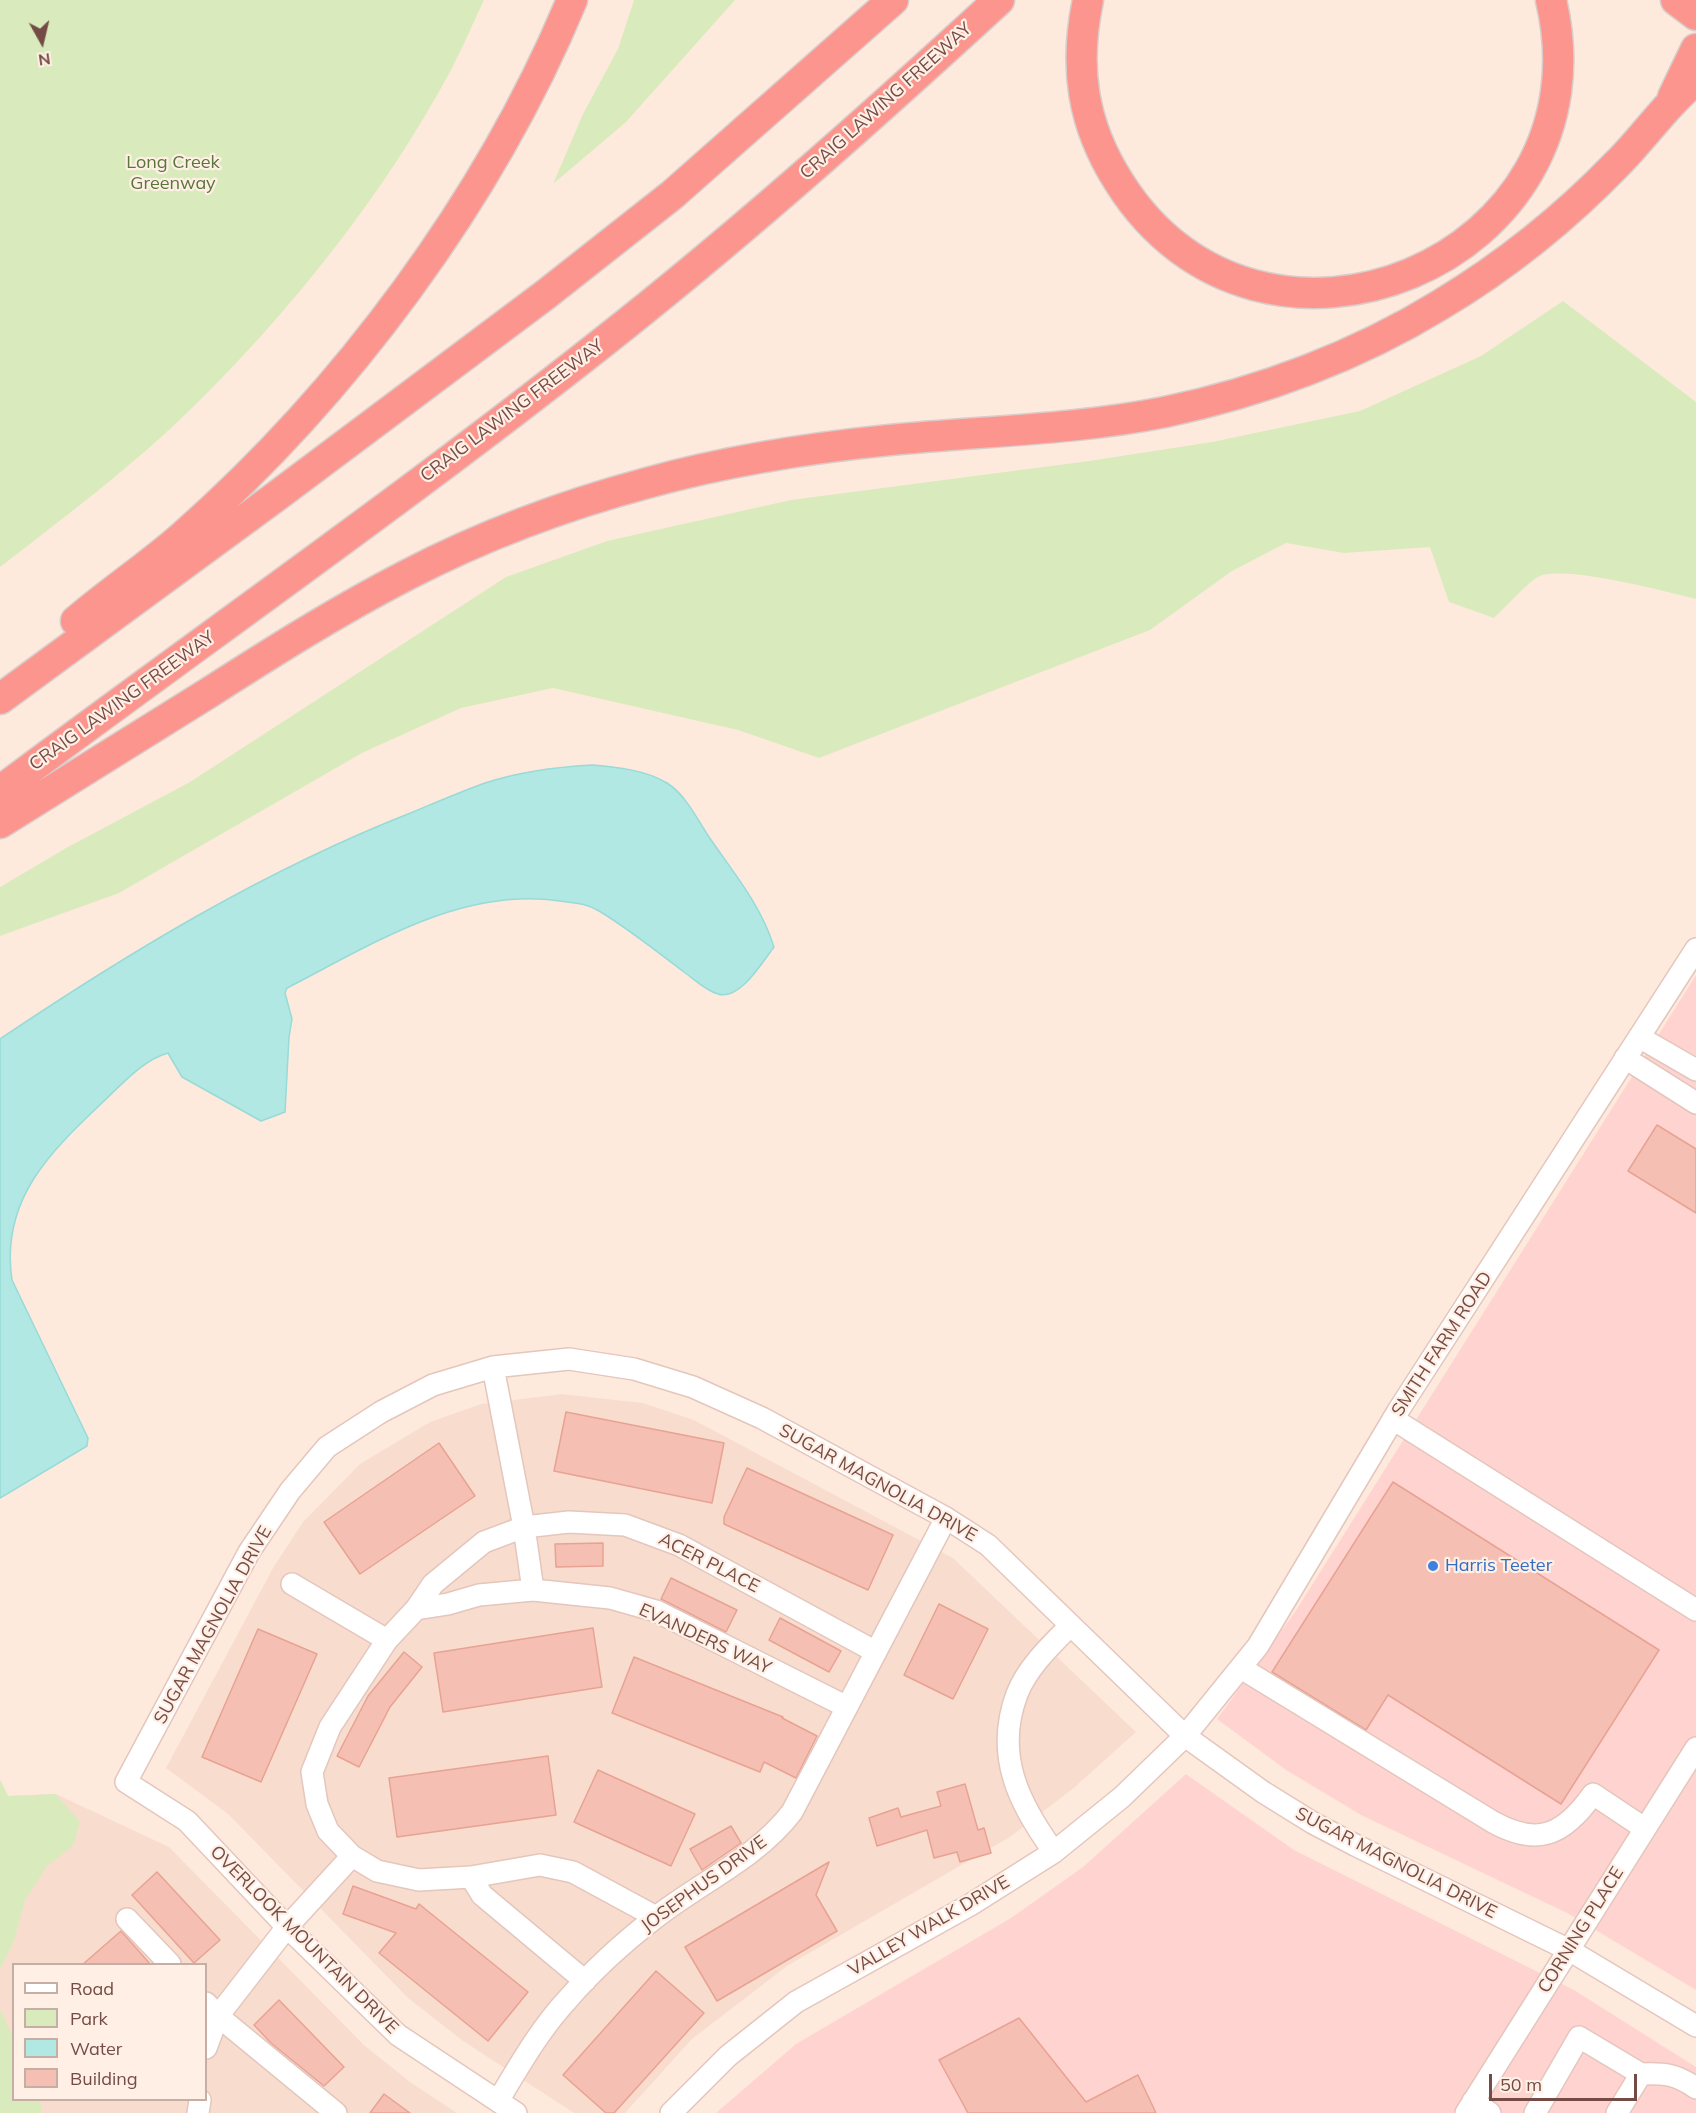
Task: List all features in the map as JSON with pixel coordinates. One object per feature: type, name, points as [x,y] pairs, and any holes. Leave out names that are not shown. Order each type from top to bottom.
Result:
[{"type":"highway","points":[[0,687],[105,596],[182,536],[280,440],[341,373],[381,324],[477,186],[525,102],[572,0]]},
{"type":"highway","points":[[0,699],[287,488],[618,238],[672,195],[893,0]]},
{"type":"highway","name":"CRAIG LAWING FREEWAY","points":[[0,791],[478,439],[628,323],[867,121],[999,0]]},
{"type":"highway","points":[[1088,0],[1081,47],[1081,70],[1086,103],[1095,139],[1131,202],[1169,241],[1194,258],[1232,278],[1260,286],[1300,292],[1334,292],[1395,281],[1426,267],[1457,249],[1482,230],[1522,183],[1536,157],[1549,122],[1557,88],[1559,53],[1556,21],[1551,0]]},
{"type":"highway","points":[[1676,0],[1696,15]]},
{"type":"highway","points":[[1669,105],[1696,49]]},
{"type":"highway","points":[[0,823],[367,596],[461,549],[584,502],[646,483],[704,469],[836,446],[1097,422],[1162,412],[1260,387],[1342,355],[1438,307],[1514,256],[1580,202],[1623,159],[1669,105],[1696,80]]},
{"type":"street","name":"SMITH FARM ROAD","points":[[1185,1736],[1258,1646],[1394,1419],[1696,948]]},
{"type":"street","points":[[1640,1037],[1696,1070]]},
{"type":"street","points":[[1625,1059],[1696,1103]]},
{"type":"street","name":"SUGAR MAGNOLIA DRIVE","points":[[126,1782],[249,1552],[290,1491],[327,1448],[381,1412],[433,1385],[493,1367],[569,1359],[634,1369],[693,1387],[762,1418],[946,1518],[988,1545],[1185,1736],[1263,1792],[1313,1823],[1569,1950],[1696,2026]]},
{"type":"street","points":[[493,1367],[524,1527],[533,1590]]},
{"type":"street","points":[[1394,1419],[1696,1610]]},
{"type":"street","name":"JOSEPHUS DRIVE","points":[[507,2107],[533,2045],[566,2000],[606,1958],[656,1917],[757,1848],[777,1831],[792,1812],[946,1518]]},
{"type":"street","name":"ACER PLACE","points":[[416,1610],[433,1584],[484,1542],[524,1527],[569,1521],[625,1525],[679,1545],[876,1652]]},
{"type":"street","points":[[292,1584],[387,1640]]},
{"type":"street","name":"EVANDERS WAY","points":[[416,1610],[479,1595],[533,1590],[610,1598],[656,1611],[847,1707]]},
{"type":"street","points":[[416,1610],[387,1640],[330,1727],[312,1772],[317,1804],[328,1831],[352,1856],[376,1871],[419,1880],[471,1877],[540,1865],[573,1872],[656,1917]]},
{"type":"street","points":[[1054,1852],[1030,1818],[1018,1793],[1009,1756],[1009,1733],[1017,1693],[1038,1660],[1070,1626]]},
{"type":"street","points":[[1241,1668],[1493,1822],[1516,1833],[1531,1835],[1558,1830],[1577,1815],[1593,1794],[1644,1828]]},
{"type":"street","name":"VALLEY WALK DRIVE","points":[[671,2113],[728,2056],[796,2002],[970,1905],[1054,1852],[1122,1797],[1185,1736]]},
{"type":"street","name":"CORNING PLACE","points":[[1476,2109],[1569,1950],[1696,1748]]},
{"type":"street","name":"OVERLOOK MOUNTAIN DRIVE","points":[[126,1782],[187,1821],[287,1927],[398,2035],[440,2065],[507,2107]]},
{"type":"street","points":[[207,2042],[212,2010],[352,1856]]},
{"type":"street","points":[[471,1877],[482,1896],[585,1981]]},
{"type":"street","points":[[127,1919],[168,1963]]},
{"type":"street","points":[[212,2010],[336,2113]]},
{"type":"street","points":[[1535,2113],[1579,2037],[1641,2074],[1667,2073],[1685,2080],[1696,2088]]},
{"type":"street","points":[[1617,2113],[1641,2074]]},
{"type":"shaded area","points":[[1696,975],[1696,1990],[1567,1913],[1361,1815],[1286,1770],[1217,1719],[1295,1612]]},
{"type":"shaded area","points":[[562,1394],[643,1403],[694,1420],[953,1558],[1136,1732],[1075,1787],[1010,1837],[787,1966],[692,2039],[625,2113],[574,2113],[463,2041],[408,1998],[228,1814],[166,1768],[273,1568],[303,1522],[360,1464],[430,1422],[481,1404]]},
{"type":"shaded area","points":[[1186,1774],[1294,1850],[1574,1990],[1696,2067],[1696,2113],[716,2113],[796,2044],[1011,1918],[1083,1867]]},
{"type":"shaded area","points":[[0,1780],[8,1796],[56,1794],[169,1847],[364,2045],[410,2082],[457,2113],[0,2113]]},
{"type":"green space","name":"Long Creek Greenway","points":[[0,0],[484,0],[451,70],[397,161],[334,248],[300,290],[229,370],[170,429],[99,490],[0,567]]},
{"type":"green space","points":[[634,0],[735,0],[626,122],[553,184],[583,114],[618,49]]},
{"type":"green space","points":[[1563,301],[1696,402],[1696,599],[1615,580],[1551,574],[1534,580],[1494,618],[1449,602],[1430,547],[1344,553],[1286,543],[1232,571],[1150,630],[819,758],[738,730],[553,688],[461,708],[362,753],[119,893],[0,936],[0,887],[68,847],[190,782],[506,577],[607,541],[791,500],[1089,461],[1212,442],[1360,411],[1481,356]]},
{"type":"green space","points":[[0,1780],[8,1796],[56,1794],[80,1822],[73,1846],[47,1866],[25,1900],[14,1941],[0,1969]]},
{"type":"green space","points":[[0,2009],[12,2035],[12,2101],[40,2101],[42,2113],[0,2113]]},
{"type":"water","points":[[592,765],[621,768],[650,775],[674,788],[685,801],[746,889],[762,917],[774,947],[757,970],[734,992],[726,995],[718,994],[700,984],[621,925],[589,906],[560,901],[524,899],[488,902],[418,923],[351,954],[287,988],[285,993],[292,1019],[285,1112],[261,1121],[182,1077],[168,1053],[141,1067],[83,1121],[48,1159],[33,1180],[14,1225],[10,1251],[12,1280],[88,1438],[87,1446],[0,1498],[0,1039],[49,1006],[200,914],[358,835],[485,783],[537,771]]},
{"type":"building","points":[[1657,1125],[1696,1149],[1696,1213],[1628,1171]]},
{"type":"building","points":[[566,1412],[724,1443],[712,1503],[554,1471]]},
{"type":"building","points":[[439,1443],[475,1496],[360,1574],[324,1522]]},
{"type":"building","points":[[747,1468],[893,1535],[868,1590],[724,1524],[724,1517]]},
{"type":"building","name":"Harris Teeter","points":[[1393,1482],[1659,1650],[1561,1804],[1388,1695],[1366,1730],[1272,1672]]},
{"type":"building","points":[[603,1543],[603,1566],[556,1567],[555,1544]]},
{"type":"building","points":[[671,1578],[737,1610],[726,1632],[661,1599]]},
{"type":"building","points":[[939,1604],[988,1629],[953,1699],[904,1675]]},
{"type":"building","points":[[780,1618],[841,1651],[829,1672],[769,1640]]},
{"type":"building","points":[[593,1628],[602,1687],[443,1712],[434,1653]]},
{"type":"building","points":[[258,1629],[317,1654],[261,1782],[202,1757]]},
{"type":"building","points":[[404,1652],[422,1667],[390,1707],[359,1767],[337,1756],[368,1696]]},
{"type":"building","points":[[634,1657],[783,1717],[817,1736],[796,1778],[764,1762],[760,1772],[612,1713]]},
{"type":"building","points":[[548,1756],[556,1815],[397,1837],[389,1778]]},
{"type":"building","points":[[598,1770],[695,1814],[671,1866],[574,1822]]},
{"type":"building","points":[[965,1784],[978,1830],[984,1828],[991,1853],[960,1862],[957,1852],[934,1858],[927,1830],[877,1846],[869,1818],[898,1808],[901,1817],[941,1806],[937,1792]]},
{"type":"building","points":[[731,1826],[741,1843],[702,1870],[690,1849]]},
{"type":"building","points":[[829,1862],[816,1895],[837,1931],[717,2001],[685,1947]]},
{"type":"building","points":[[157,1872],[220,1940],[194,1963],[132,1895]]},
{"type":"building","points":[[353,1886],[416,1909],[419,1904],[528,1992],[488,2041],[379,1953],[396,1933],[343,1914]]},
{"type":"building","points":[[121,1931],[149,1963],[84,1963]]},
{"type":"building","points":[[656,1971],[704,2013],[614,2113],[606,2113],[563,2075]]},
{"type":"building","points":[[279,2000],[344,2067],[324,2086],[271,2043],[254,2025]]},
{"type":"building","points":[[1019,2018],[1086,2102],[1138,2075],[1156,2113],[968,2113],[939,2060]]},
{"type":"building","points":[[384,2094],[410,2113],[370,2113]]},
{"type":"place","name":"Harris Teeter","points":[[1433,1566]]}]
